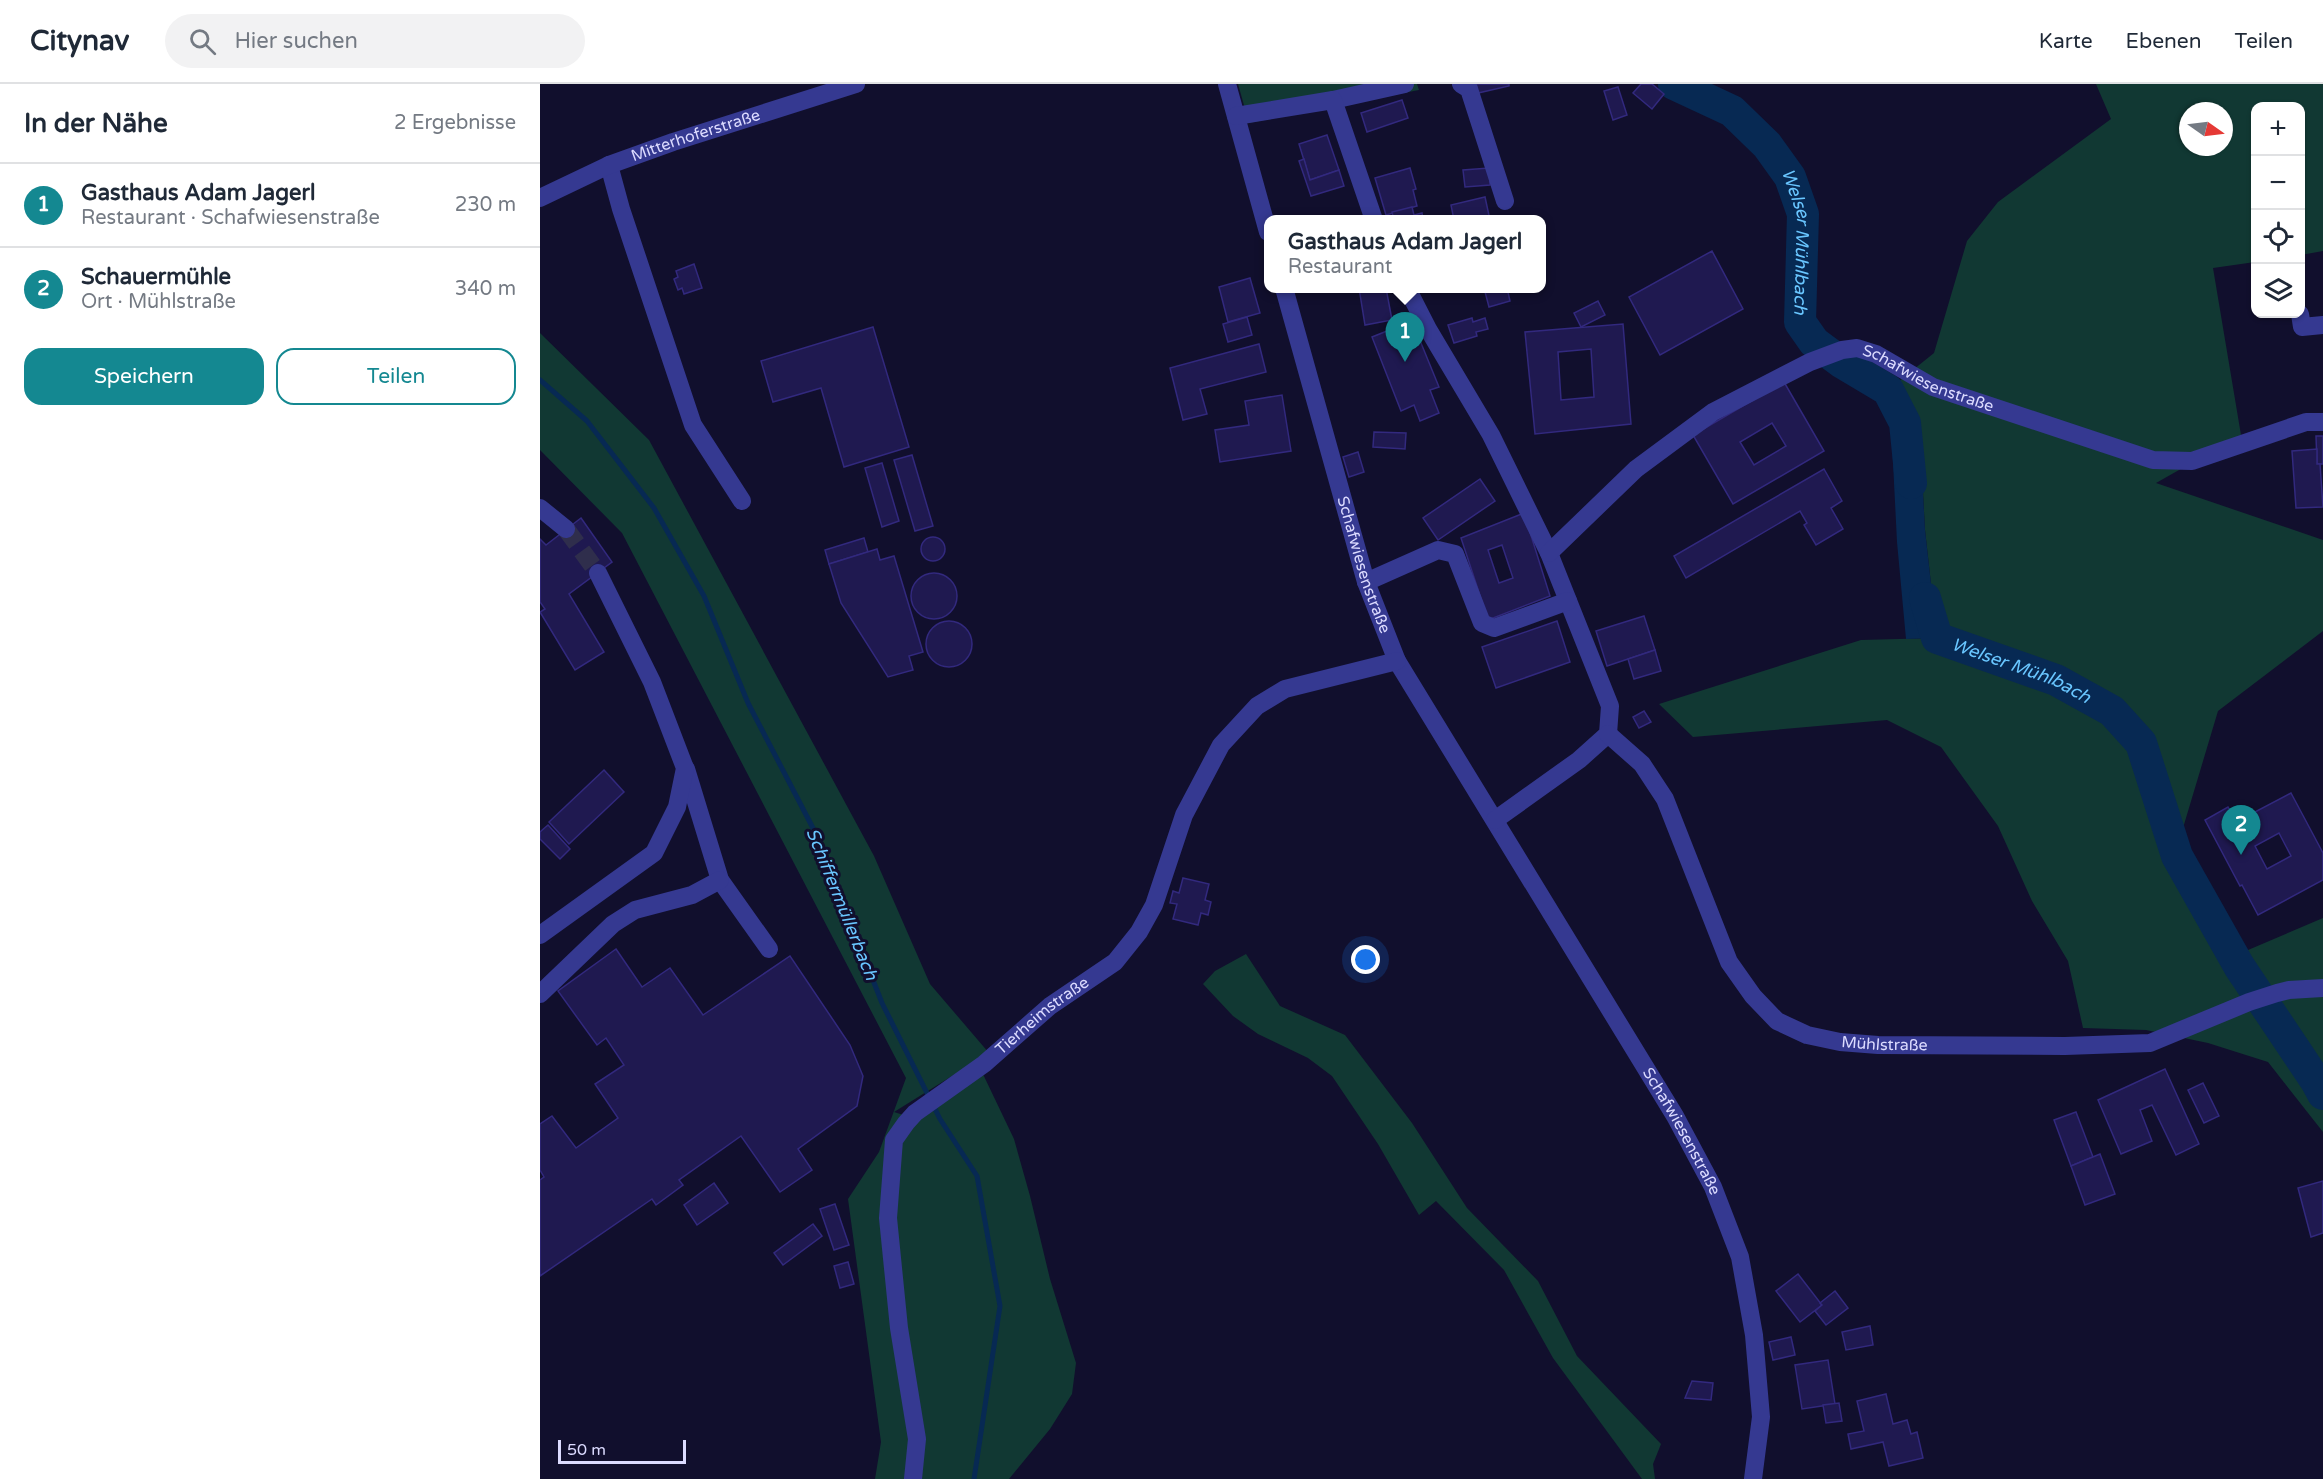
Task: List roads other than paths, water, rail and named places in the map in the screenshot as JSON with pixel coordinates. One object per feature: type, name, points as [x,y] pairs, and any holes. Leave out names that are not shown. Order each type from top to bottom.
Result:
[{"type":"street","name":"Mitterhoferstraße","points":[[541,197],[609,165],[673,142],[856,84]]},
{"type":"street","points":[[1227,84],[1264,215]]},
{"type":"street","points":[[1236,116],[1333,100],[1405,84]]},
{"type":"street","points":[[1461,84],[1469,89],[1505,201]]},
{"type":"street","points":[[1333,100],[1373,215]]},
{"type":"street","points":[[609,165],[621,209],[693,425],[742,501]]},
{"type":"street","name":"Schafwiesenstraße","points":[[1285,293],[1366,582],[1397,661],[1675,1116],[1717,1197],[1740,1257],[1754,1335],[1761,1417],[1753,1479]]},
{"type":"street","points":[[1410,293],[1428,329],[1491,435],[1549,553],[1610,706],[1608,734],[1579,760],[1495,820]]},
{"type":"street","points":[[2301,318],[2302,327],[2323,325]]},
{"type":"street","name":"Schafwiesenstraße","points":[[1549,553],[1636,469],[1713,412],[1810,362],[1842,350],[1857,348],[1876,354],[1933,387],[2153,460],[2192,461],[2306,422],[2323,422]]},
{"type":"street","points":[[540,508],[566,530]]},
{"type":"street","points":[[1366,582],[1438,550],[1455,554],[1482,623],[1494,628],[1568,601]]},
{"type":"street","points":[[598,573],[652,682],[685,768],[720,880],[769,949]]},
{"type":"street","name":"Tierheimstraße","points":[[913,1479],[917,1438],[899,1329],[888,1218],[894,1140],[915,1113],[984,1064],[1050,1006],[1115,962],[1139,933],[1154,905],[1184,815],[1221,745],[1257,706],[1285,689],[1397,661]]},
{"type":"street","name":"Mühlstraße","points":[[1608,734],[1641,764],[1665,800],[1729,962],[1753,996],[1777,1021],[1807,1035],[1840,1042],[1878,1045],[2065,1046],[2150,1043],[2248,1002],[2277,993],[2323,988]]},
{"type":"street","points":[[540,935],[654,853],[677,807],[685,768]]},
{"type":"street","points":[[540,994],[613,924],[635,910],[692,895],[720,880]]},
{"type":"water","points":[[1920,438],[1925,530],[1937,638],[1906,639],[1897,542],[1892,442]]},
{"type":"waterway","name":"Welser Mühlbach","points":[[1674,84],[1732,111],[1767,145],[1790,177],[1803,214],[1800,322],[1814,342],[1841,362],[1888,390],[1905,423],[1911,483]]},
{"type":"waterway","name":"Schiffermüllerbach","points":[[540,380],[587,421],[654,508],[704,596],[748,703],[815,832],[882,1003],[940,1119],[977,1176],[1000,1306],[974,1479]]},
{"type":"waterway","name":"Welser Mühlbach","points":[[1925,598],[1937,638],[2056,680],[2112,711],[2141,743],[2177,856],[2239,966],[2323,1094]]},
{"type":"tunnel","points":[[566,529],[598,573]]},
{"type":"place","name":"Gasthaus Adam Jagerl","points":[[1405,362]]},
{"type":"place","name":"Schauermühle","points":[[2241,855]]}]
